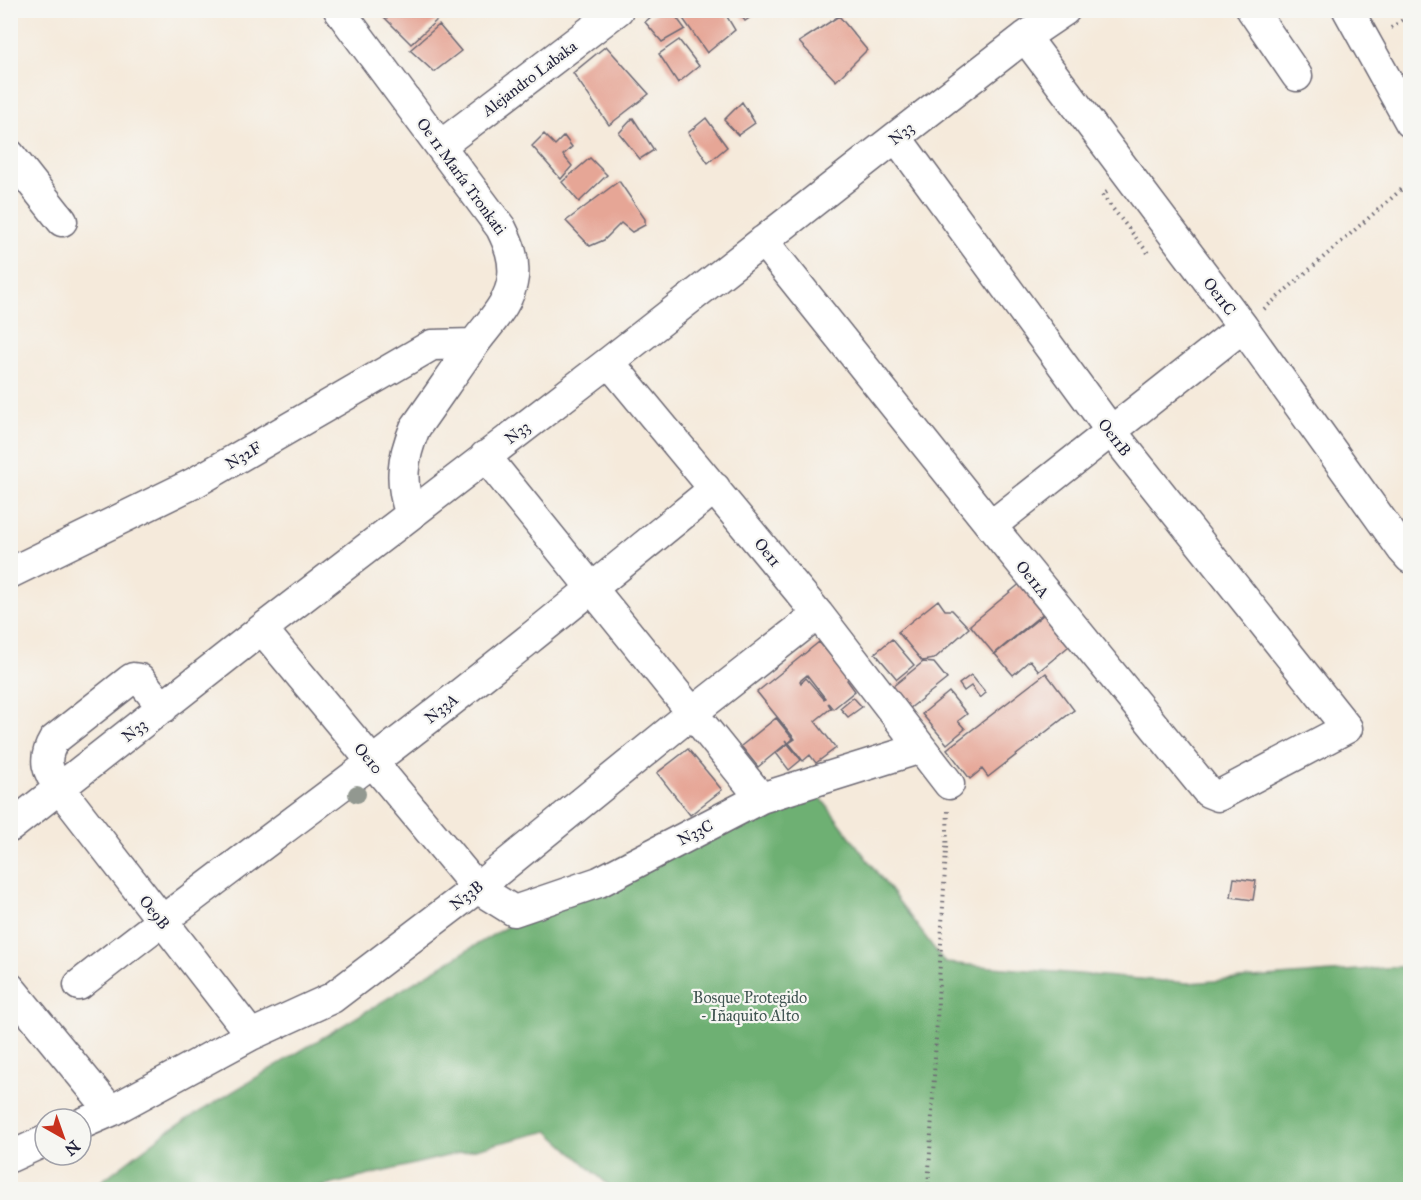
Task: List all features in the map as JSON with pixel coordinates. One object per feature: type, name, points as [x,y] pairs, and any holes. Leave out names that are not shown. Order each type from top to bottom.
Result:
[{"type":"street","name":"Oe 11 María Tronkati","points":[[339,10],[501,228],[509,243],[513,259],[513,276],[505,302],[416,428],[410,442],[405,455],[403,477],[405,500],[411,514]]},
{"type":"street","name":"N33","points":[[15,815],[60,789],[262,629],[609,362],[896,137],[1065,10]]},
{"type":"street","points":[[1252,10],[1297,76]]},
{"type":"street","points":[[1348,10],[1410,122]]},
{"type":"street","name":"Alejandro Labaka","points":[[440,146],[613,12]]},
{"type":"street","name":"Oe11C","points":[[1025,38],[1243,327],[1410,558]]},
{"type":"street","name":"Oe11B","points":[[896,137],[1111,431],[1347,728]]},
{"type":"street","points":[[10,155],[62,221]]},
{"type":"street","name":"Oe11A","points":[[763,241],[1208,792],[1218,796],[1347,728]]},
{"type":"street","points":[[991,526],[1243,327]]},
{"type":"street","name":"N32F","points":[[10,573],[194,483],[432,345],[474,344]]},
{"type":"street","name":"Oe11","points":[[609,362],[818,614],[949,784]]},
{"type":"street","points":[[485,456],[761,798]]},
{"type":"street","name":"N33A","points":[[79,985],[372,762],[715,488]]},
{"type":"street","name":"N33B","points":[[93,1119],[251,1035],[332,998],[477,888],[818,614]]},
{"type":"street","name":"Oe10","points":[[262,629],[477,888]]},
{"type":"street","name":"Oe9B","points":[[163,708],[140,679],[129,680],[54,740],[47,760],[51,776],[251,1035]]},
{"type":"street","name":"N33C","points":[[477,888],[514,911],[599,882],[761,798],[921,748]]},
{"type":"street","points":[[10,988],[111,1111]]},
{"type":"street","points":[[10,1157],[33,1146]]},
{"type":"path","points":[[1389,30],[1410,15]]},
{"type":"path","points":[[1243,327],[1410,182]]},
{"type":"path","points":[[1112,188],[1102,195],[1148,253],[1156,248]]},
{"type":"path","points":[[928,1190],[949,784]]},
{"type":"green space","name":"Bosque Protegido - Iñaquito Alto","points":[[818,794],[945,963],[1188,983],[1410,966],[1410,1189],[613,1189],[548,1131],[313,1189],[90,1190],[166,1132],[627,854]]},
{"type":"building","points":[[377,10],[427,10],[437,20],[411,44]]},
{"type":"building","points":[[659,10],[671,10],[685,29],[662,42],[645,22]]},
{"type":"building","points":[[677,10],[723,10],[735,30],[707,53]]},
{"type":"building","points":[[737,10],[761,10],[745,21]]},
{"type":"building","points":[[839,16],[867,50],[836,81],[799,42]]},
{"type":"building","points":[[439,25],[461,51],[434,72],[410,50]]},
{"type":"building","points":[[679,40],[699,66],[678,83],[659,54]]},
{"type":"building","points":[[606,46],[649,94],[609,125],[573,73]]},
{"type":"building","points":[[742,102],[755,123],[738,135],[724,120]]},
{"type":"building","points":[[633,118],[654,150],[640,159],[619,133]]},
{"type":"building","points":[[706,118],[727,147],[708,163],[688,133]]},
{"type":"building","points":[[544,134],[555,145],[564,136],[572,147],[563,155],[572,166],[561,179],[532,146]]},
{"type":"building","points":[[590,158],[607,175],[579,202],[562,182]]},
{"type":"building","points":[[619,181],[645,219],[645,225],[632,232],[621,223],[604,240],[590,246],[566,221]]},
{"type":"building","points":[[1022,582],[1046,611],[994,654],[970,625]]},
{"type":"building","points":[[938,600],[945,610],[952,610],[969,628],[934,659],[922,661],[898,632]]},
{"type":"building","points":[[1048,611],[1074,642],[1039,671],[1030,660],[1013,675],[995,654]]},
{"type":"building","points":[[892,639],[914,665],[897,679],[875,653]]},
{"type":"building","points":[[819,642],[849,678],[847,680],[855,691],[833,709],[828,703],[831,708],[815,721],[836,748],[816,763],[810,755],[803,761],[789,743],[795,739],[757,692]],"holes":[[[807,675],[825,698],[806,678],[801,683],[800,681]]]},
{"type":"building","points":[[923,662],[934,663],[947,679],[909,709],[892,687]]},
{"type":"building","points":[[1046,673],[1074,710],[988,777],[982,769],[970,779],[947,749]]},
{"type":"building","points":[[971,675],[986,693],[980,698],[971,686],[964,691],[959,684]]},
{"type":"building","points":[[949,692],[967,714],[958,721],[965,729],[947,744],[922,714]]},
{"type":"building","points":[[853,697],[862,707],[848,717],[840,708]]},
{"type":"building","points":[[776,718],[793,739],[788,743],[785,740],[787,743],[758,767],[741,746]]},
{"type":"building","points":[[788,744],[801,760],[789,770],[776,753]]},
{"type":"building","points":[[688,749],[722,790],[690,815],[657,773]]},
{"type":"building","points":[[1234,878],[1256,881],[1253,900],[1231,897]]}]
